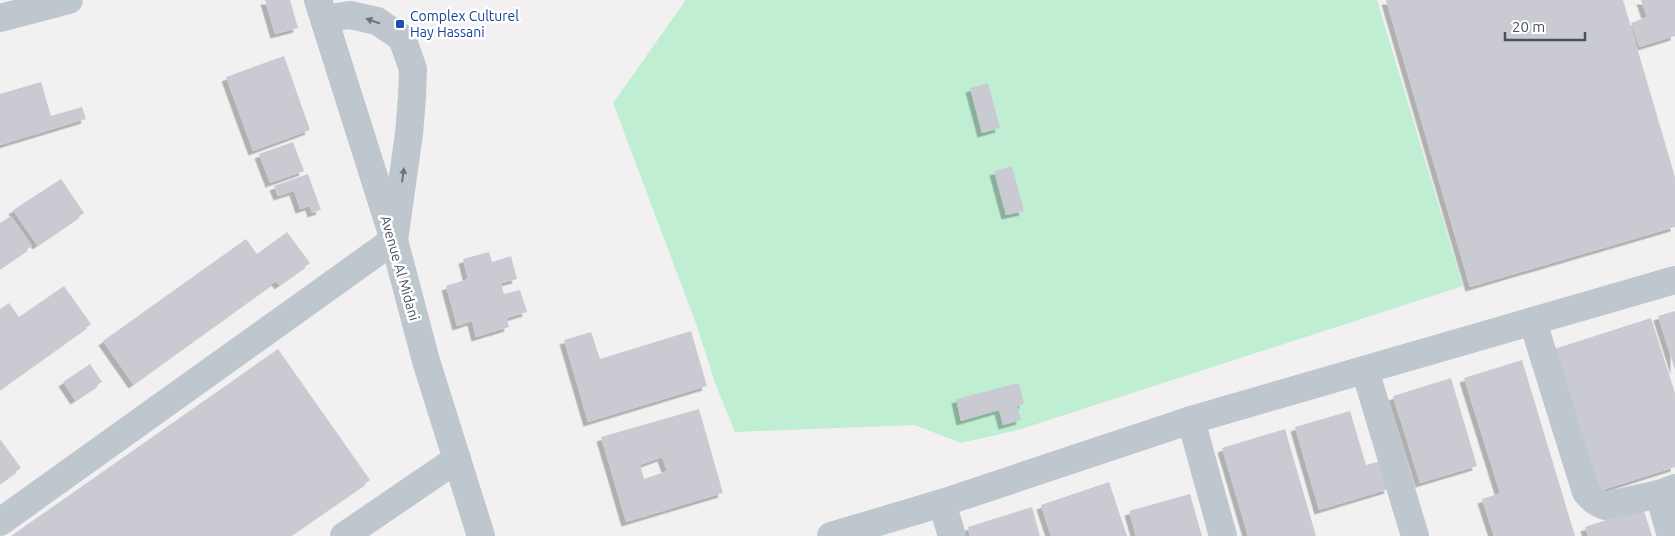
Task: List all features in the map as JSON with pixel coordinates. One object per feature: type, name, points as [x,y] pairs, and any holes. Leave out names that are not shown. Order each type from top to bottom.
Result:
[{"type":"street","points":[[0,18],[60,1]]},
{"type":"street","points":[[0,522],[394,240],[409,134],[413,69],[402,38],[377,21],[321,9]]},
{"type":"street","name":"Avenue Al Midani","points":[[321,9],[394,240],[426,361],[481,536]]},
{"type":"street","points":[[831,536],[942,504],[1191,420],[1675,280]]},
{"type":"street","points":[[1533,322],[1586,492],[1598,504],[1605,506],[1667,491],[1671,536]]},
{"type":"street","points":[[1365,370],[1415,536]]},
{"type":"street","points":[[1191,420],[1223,536]]},
{"type":"street","points":[[344,536],[457,459]]},
{"type":"street","points":[[942,504],[952,536]]},
{"type":"green space","points":[[686,0],[1377,0],[1463,286],[1018,430],[961,443],[915,425],[735,432],[715,383],[697,326],[613,103]]},
{"type":"building","points":[[265,0],[290,0],[298,28],[275,34]]},
{"type":"building","points":[[1386,0],[1623,0],[1675,177],[1675,227],[1470,287]]},
{"type":"building","points":[[1641,0],[1675,0],[1675,36],[1639,47],[1631,23],[1647,17]]},
{"type":"building","points":[[284,56],[310,130],[253,151],[226,77]]},
{"type":"building","points":[[41,82],[51,116],[82,107],[86,119],[0,145],[0,94]]},
{"type":"building","points":[[988,83],[1000,128],[982,133],[970,88]]},
{"type":"building","points":[[293,142],[304,171],[270,183],[259,154]]},
{"type":"building","points":[[1012,166],[1024,211],[1006,215],[994,171]]},
{"type":"building","points":[[308,174],[321,210],[312,213],[310,206],[300,209],[294,191],[278,196],[274,186]]},
{"type":"building","points":[[61,179],[84,213],[37,245],[13,210]]},
{"type":"building","points":[[11,216],[32,246],[0,268],[0,223]]},
{"type":"building","points":[[287,232],[310,263],[279,285],[276,281],[133,384],[103,341],[246,239],[257,254]]},
{"type":"building","points":[[489,252],[492,262],[511,256],[517,279],[501,283],[504,294],[520,290],[527,312],[507,318],[509,327],[476,337],[472,321],[457,326],[446,286],[468,279],[463,259]]},
{"type":"building","points":[[64,286],[91,324],[0,389],[0,309],[9,303],[19,317]]},
{"type":"building","points":[[1675,311],[1675,370],[1658,316]]},
{"type":"building","points":[[1651,318],[1675,393],[1675,467],[1596,492],[1551,350]]},
{"type":"building","points":[[691,331],[707,386],[588,422],[564,340],[591,332],[600,359]]},
{"type":"building","points":[[278,349],[370,480],[289,536],[11,536]]},
{"type":"building","points":[[1522,360],[1575,536],[1494,536],[1482,499],[1500,493],[1464,378]]},
{"type":"building","points":[[90,364],[102,382],[75,400],[63,382]]},
{"type":"building","points":[[1451,378],[1477,466],[1420,483],[1393,396]]},
{"type":"building","points":[[1019,383],[1024,404],[1017,406],[1021,420],[1003,425],[999,410],[961,421],[956,399]]},
{"type":"building","points":[[699,409],[723,493],[626,522],[601,437]],"holes":[[[662,457],[667,471],[644,479],[640,465]]]},
{"type":"building","points":[[1350,411],[1366,465],[1381,461],[1389,489],[1319,510],[1295,427]]},
{"type":"building","points":[[1285,429],[1316,536],[1248,536],[1222,448]]},
{"type":"building","points":[[0,439],[21,468],[0,483]]},
{"type":"building","points":[[1109,482],[1127,536],[1051,536],[1041,505]]},
{"type":"building","points":[[1190,494],[1202,536],[1136,536],[1129,511]]},
{"type":"building","points":[[1032,507],[1040,536],[970,536],[968,527]]},
{"type":"building","points":[[1643,508],[1652,536],[1588,536],[1585,527]]},
{"type":"place","name":"Complex Culturel Hay Hassani","points":[[400,24]]}]
